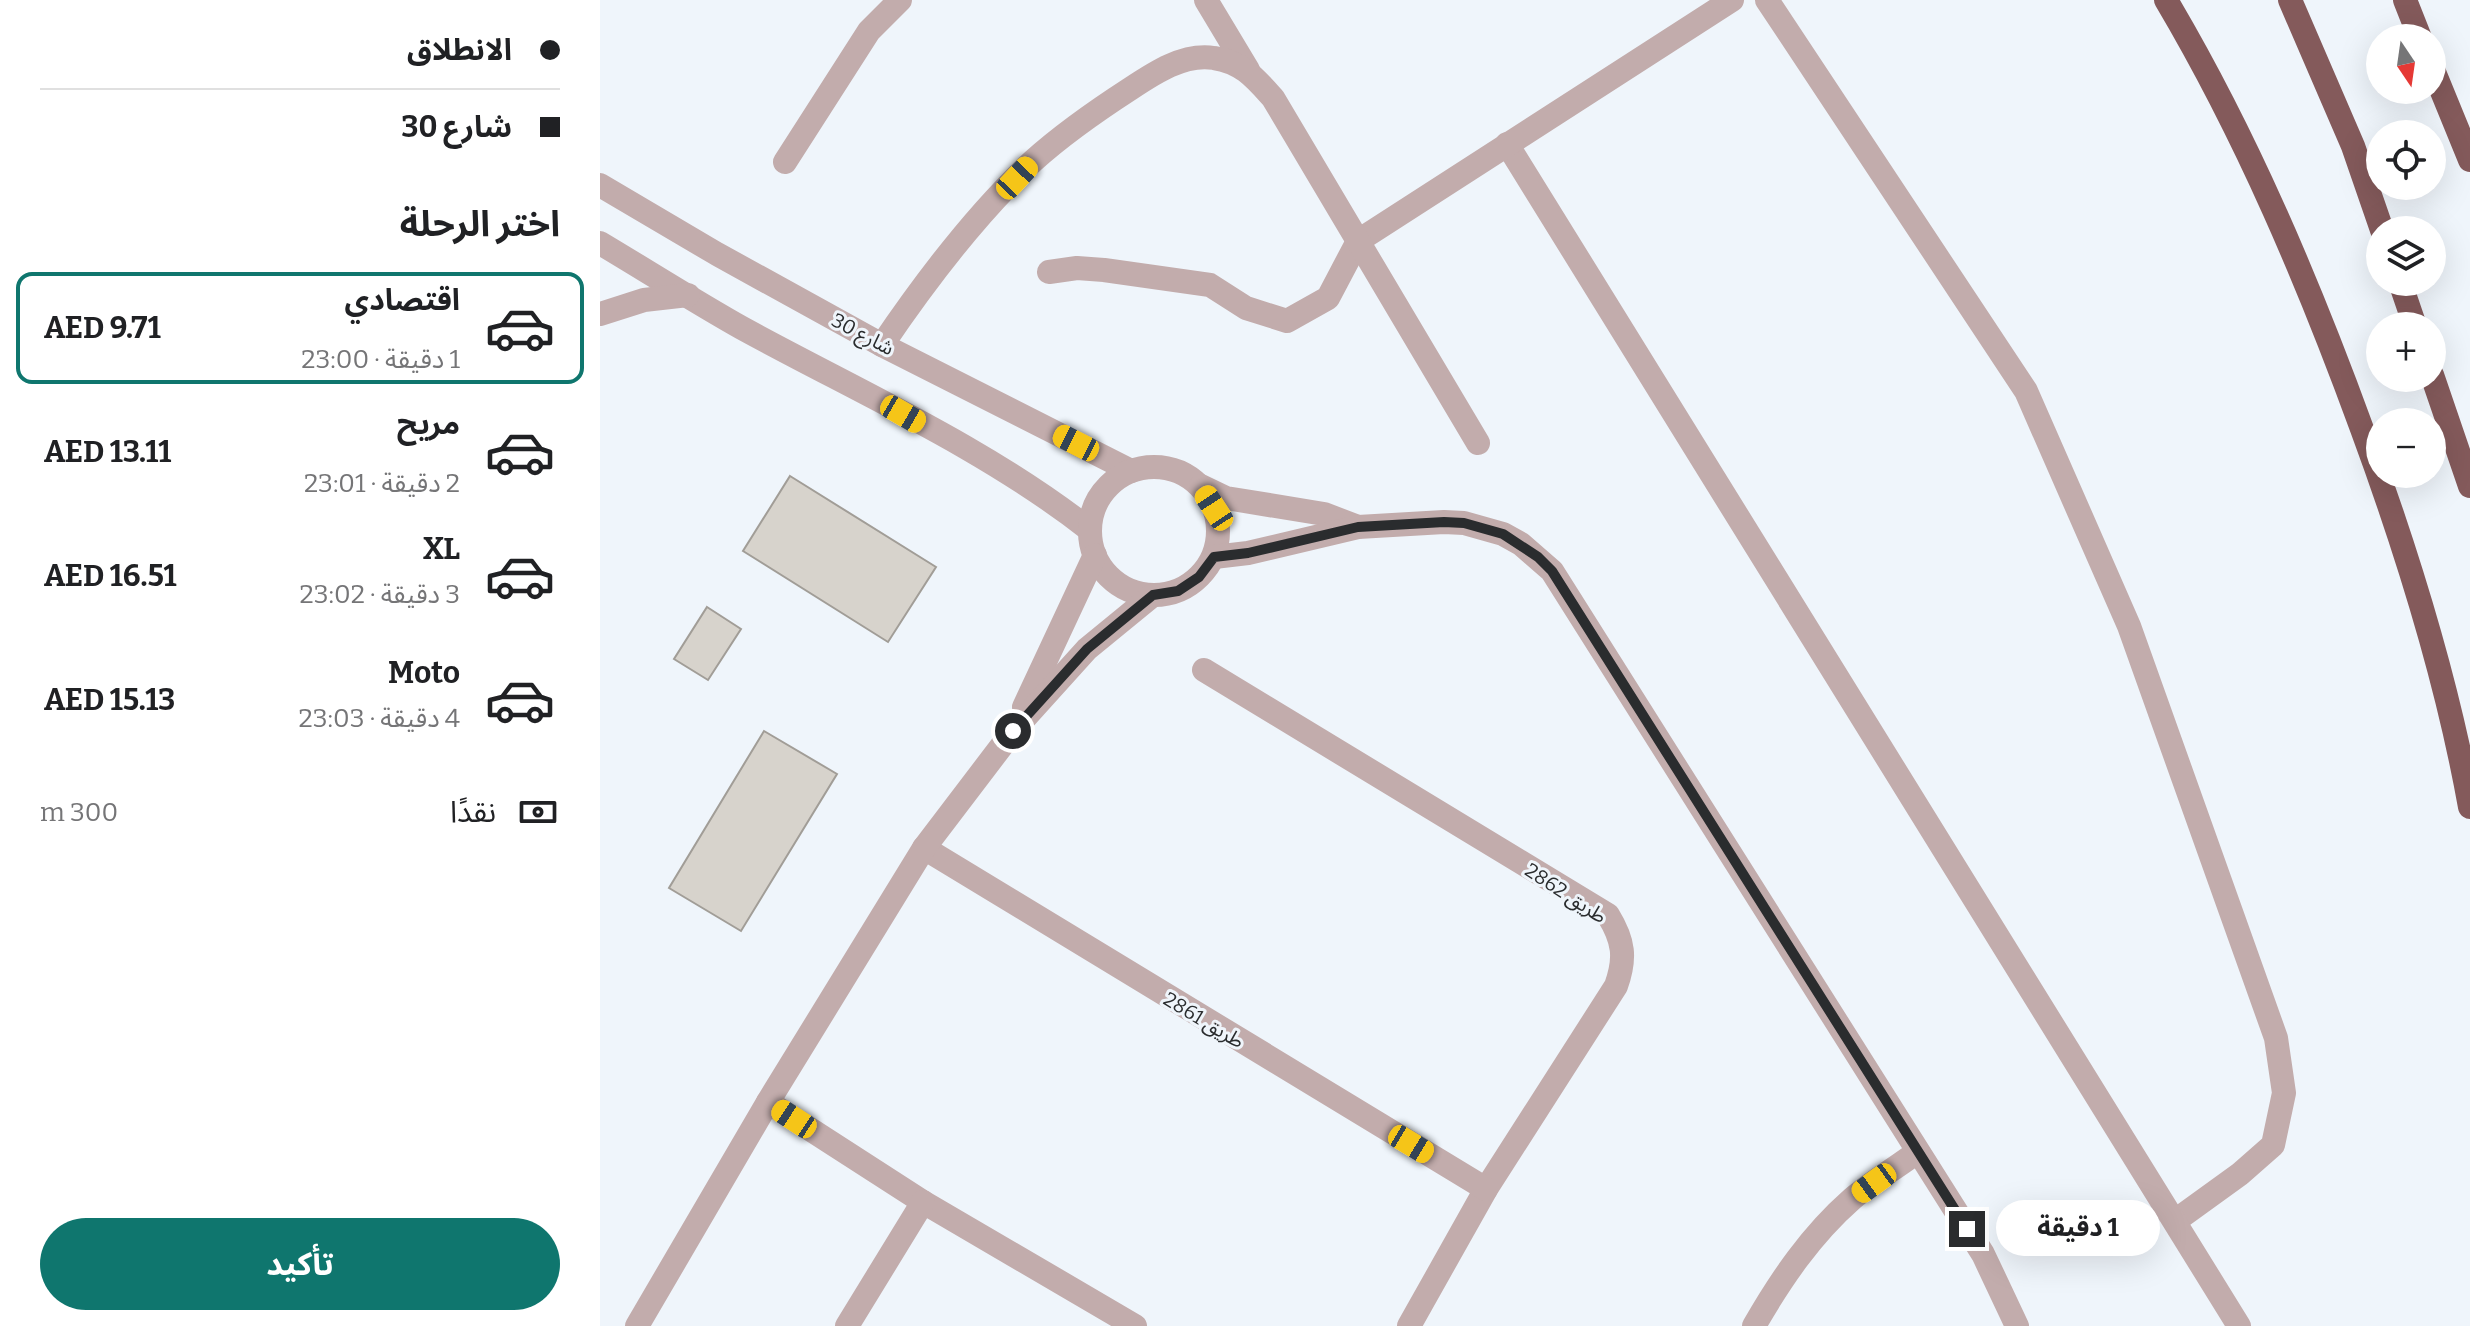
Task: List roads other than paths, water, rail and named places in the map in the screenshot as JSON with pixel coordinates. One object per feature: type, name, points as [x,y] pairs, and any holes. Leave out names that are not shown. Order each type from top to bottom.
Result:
[{"type":"highway","points":[[2166,0],[2187,35],[2269,198],[2338,362],[2390,504],[2442,678],[2470,807]]},
{"type":"highway","points":[[2290,0],[2353,146],[2377,216]]},
{"type":"highway","points":[[2405,0],[2414,24]]},
{"type":"highway","points":[[2446,101],[2470,160]]},
{"type":"highway","points":[[2438,392],[2470,486]]},
{"type":"street","points":[[785,162],[869,31],[900,0]]},
{"type":"street","points":[[1206,0],[1248,70],[1273,98],[1478,443]]},
{"type":"street","points":[[1049,272],[1077,268],[1104,270],[1210,285],[1246,308],[1287,321],[1328,298],[1358,241],[1732,0]]},
{"type":"street","points":[[1767,0],[2026,391],[2129,626],[2276,1038],[2284,1093],[2273,1145],[2240,1174],[2175,1221]]},
{"type":"street","points":[[882,345],[909,304],[987,210],[1032,162],[1082,120],[1176,62],[1213,57],[1248,70]]},
{"type":"street","points":[[1507,144],[2239,1326]]},
{"type":"street","name":"شارع 30","points":[[600,185],[882,345],[1131,471],[1156,467],[1181,472],[1226,498],[1324,514],[1358,527]]},
{"type":"street","points":[[600,243],[741,327],[855,385],[1036,491],[1090,530]]},
{"type":"street","points":[[600,314],[644,300],[688,295]]},
{"type":"street","points":[[1131,471],[1110,485],[1095,505],[1090,530],[1095,555],[1108,576],[1128,590],[1153,595],[1178,591],[1199,577],[1214,557],[1219,532],[1214,508],[1201,486]]},
{"type":"street","name":"شارع 30","points":[[1214,557],[1248,553],[1358,527],[1444,522],[1474,525],[1503,534],[1521,544],[1552,571],[1983,1254],[2017,1326]]},
{"type":"street","points":[[1013,731],[1095,555]]},
{"type":"street","points":[[637,1326],[768,1102],[924,848],[1013,731],[1087,649],[1153,595]]},
{"type":"street","name":"طريق 2862","points":[[1204,670],[1608,915],[1624,949],[1616,986],[1486,1189],[1409,1326]]},
{"type":"street","name":"طريق 2861","points":[[924,848],[1486,1189]]},
{"type":"street","points":[[768,1102],[923,1202],[1135,1326]]},
{"type":"street","points":[[1754,1326],[1779,1283],[1813,1238],[1853,1198],[1917,1152]]},
{"type":"street","points":[[847,1326],[923,1202]]}]
